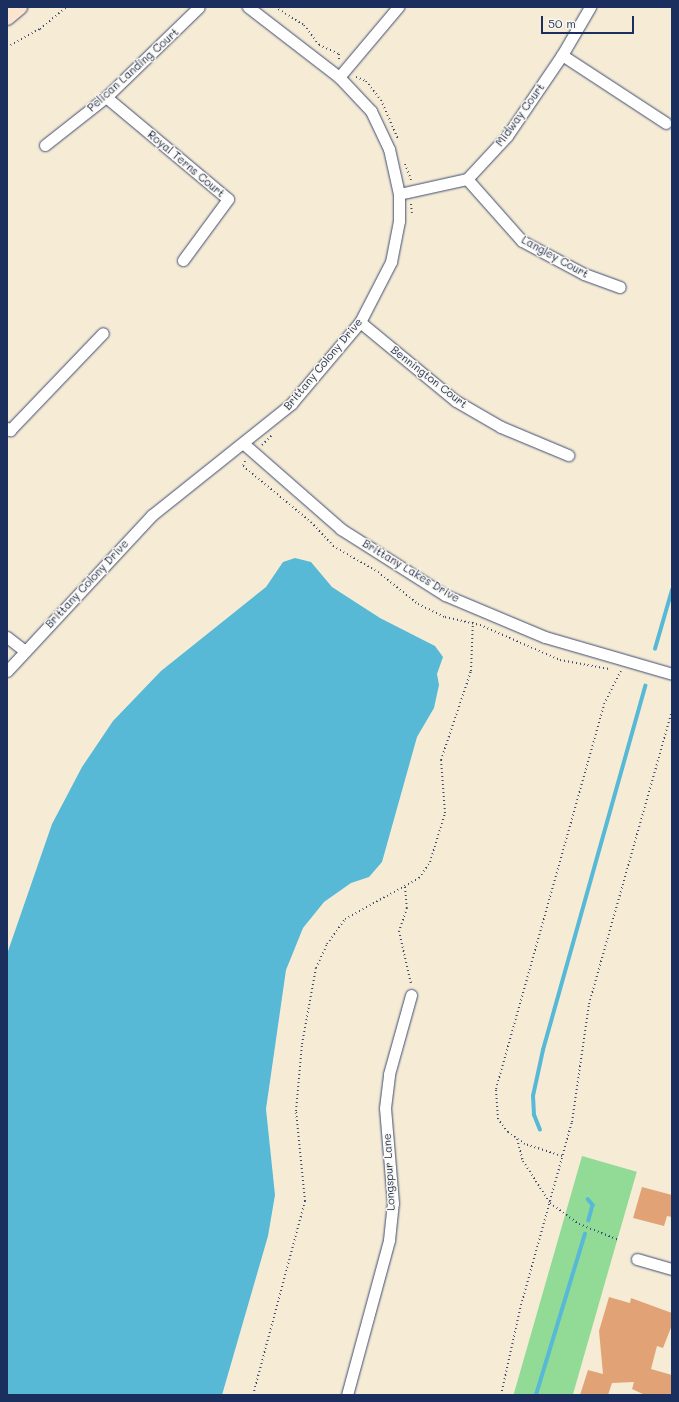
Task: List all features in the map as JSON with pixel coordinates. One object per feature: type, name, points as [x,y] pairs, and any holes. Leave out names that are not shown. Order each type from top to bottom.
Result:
[{"type":"street","points":[[7,17],[19,7]]},
{"type":"street","name":"Pelican Landing Court","points":[[45,145],[106,97],[199,7]]},
{"type":"street","name":"Brittany Colony Drive","points":[[7,671],[152,515],[244,444],[291,404],[360,322],[391,262],[399,221],[399,194],[389,149],[371,111],[339,78],[248,7]]},
{"type":"street","points":[[339,78],[398,7]]},
{"type":"street","name":"Midway Court","points":[[467,179],[507,136],[562,56],[590,7]]},
{"type":"street","points":[[562,56],[666,123]]},
{"type":"street","name":"Royal Terns Court","points":[[106,97],[228,198],[183,260]]},
{"type":"street","points":[[399,194],[467,179]]},
{"type":"street","name":"Langley Court","points":[[467,179],[522,241],[584,274],[620,287]]},
{"type":"street","name":"Bennington Court","points":[[360,322],[456,401],[501,427],[568,455]]},
{"type":"street","points":[[7,428],[10,430],[103,333]]},
{"type":"street","name":"Brittany Lakes Drive","points":[[244,444],[341,529],[445,595],[545,637],[672,674]]},
{"type":"street","points":[[7,637],[25,651]]},
{"type":"street","name":"Longspur Lane","points":[[347,1395],[389,1240],[393,1203],[385,1108],[389,1074],[412,996]]},
{"type":"street","points":[[637,1260],[672,1270]]},
{"type":"path","points":[[7,47],[40,29],[66,7]]},
{"type":"path","points":[[276,7],[304,25],[320,45],[339,54],[339,61],[366,81],[381,100],[399,141]]},
{"type":"path","points":[[403,156],[412,178],[410,192],[411,218]]},
{"type":"path","points":[[278,428],[268,442],[254,453],[243,466],[311,522],[333,546],[378,572],[418,604],[445,617],[473,623],[560,660],[625,672]]},
{"type":"path","points":[[253,1395],[305,1201],[296,1111],[302,1044],[316,968],[327,944],[345,919],[405,887],[425,872],[445,813],[441,760],[471,671],[473,607]]},
{"type":"path","points":[[562,1156],[517,1138],[498,1119],[496,1089],[604,704],[621,671]]},
{"type":"path","points":[[501,1395],[520,1309],[550,1203],[578,1088],[589,1004],[672,711]]},
{"type":"path","points":[[405,887],[407,908],[399,931],[410,970],[412,996]]},
{"type":"path","points":[[517,1138],[523,1161],[550,1203],[579,1224],[619,1240]]},
{"type":"green space","points":[[582,1156],[637,1172],[573,1395],[514,1394]]},
{"type":"water","points":[[295,558],[311,562],[332,587],[380,618],[435,646],[443,657],[437,674],[439,685],[434,708],[417,737],[382,862],[369,877],[351,883],[324,902],[303,928],[286,970],[266,1109],[275,1195],[268,1236],[222,1395],[7,1395],[7,954],[52,824],[82,767],[113,721],[161,671],[266,587],[283,562]]},
{"type":"building","points":[[642,1187],[672,1195],[672,1217],[667,1216],[664,1226],[633,1218]]},
{"type":"building","points":[[609,1297],[630,1303],[631,1298],[672,1313],[672,1325],[663,1348],[657,1346],[651,1369],[672,1375],[672,1395],[645,1395],[632,1389],[634,1382],[612,1383],[608,1395],[580,1395],[588,1370],[603,1374],[599,1331]]},
{"type":"waterway","points":[[655,649],[672,590]]},
{"type":"waterway","points":[[540,1130],[534,1115],[533,1096],[543,1050],[645,686]]},
{"type":"waterway","points":[[588,1199],[593,1205],[589,1220]]},
{"type":"waterway","points":[[536,1395],[585,1234]]}]
